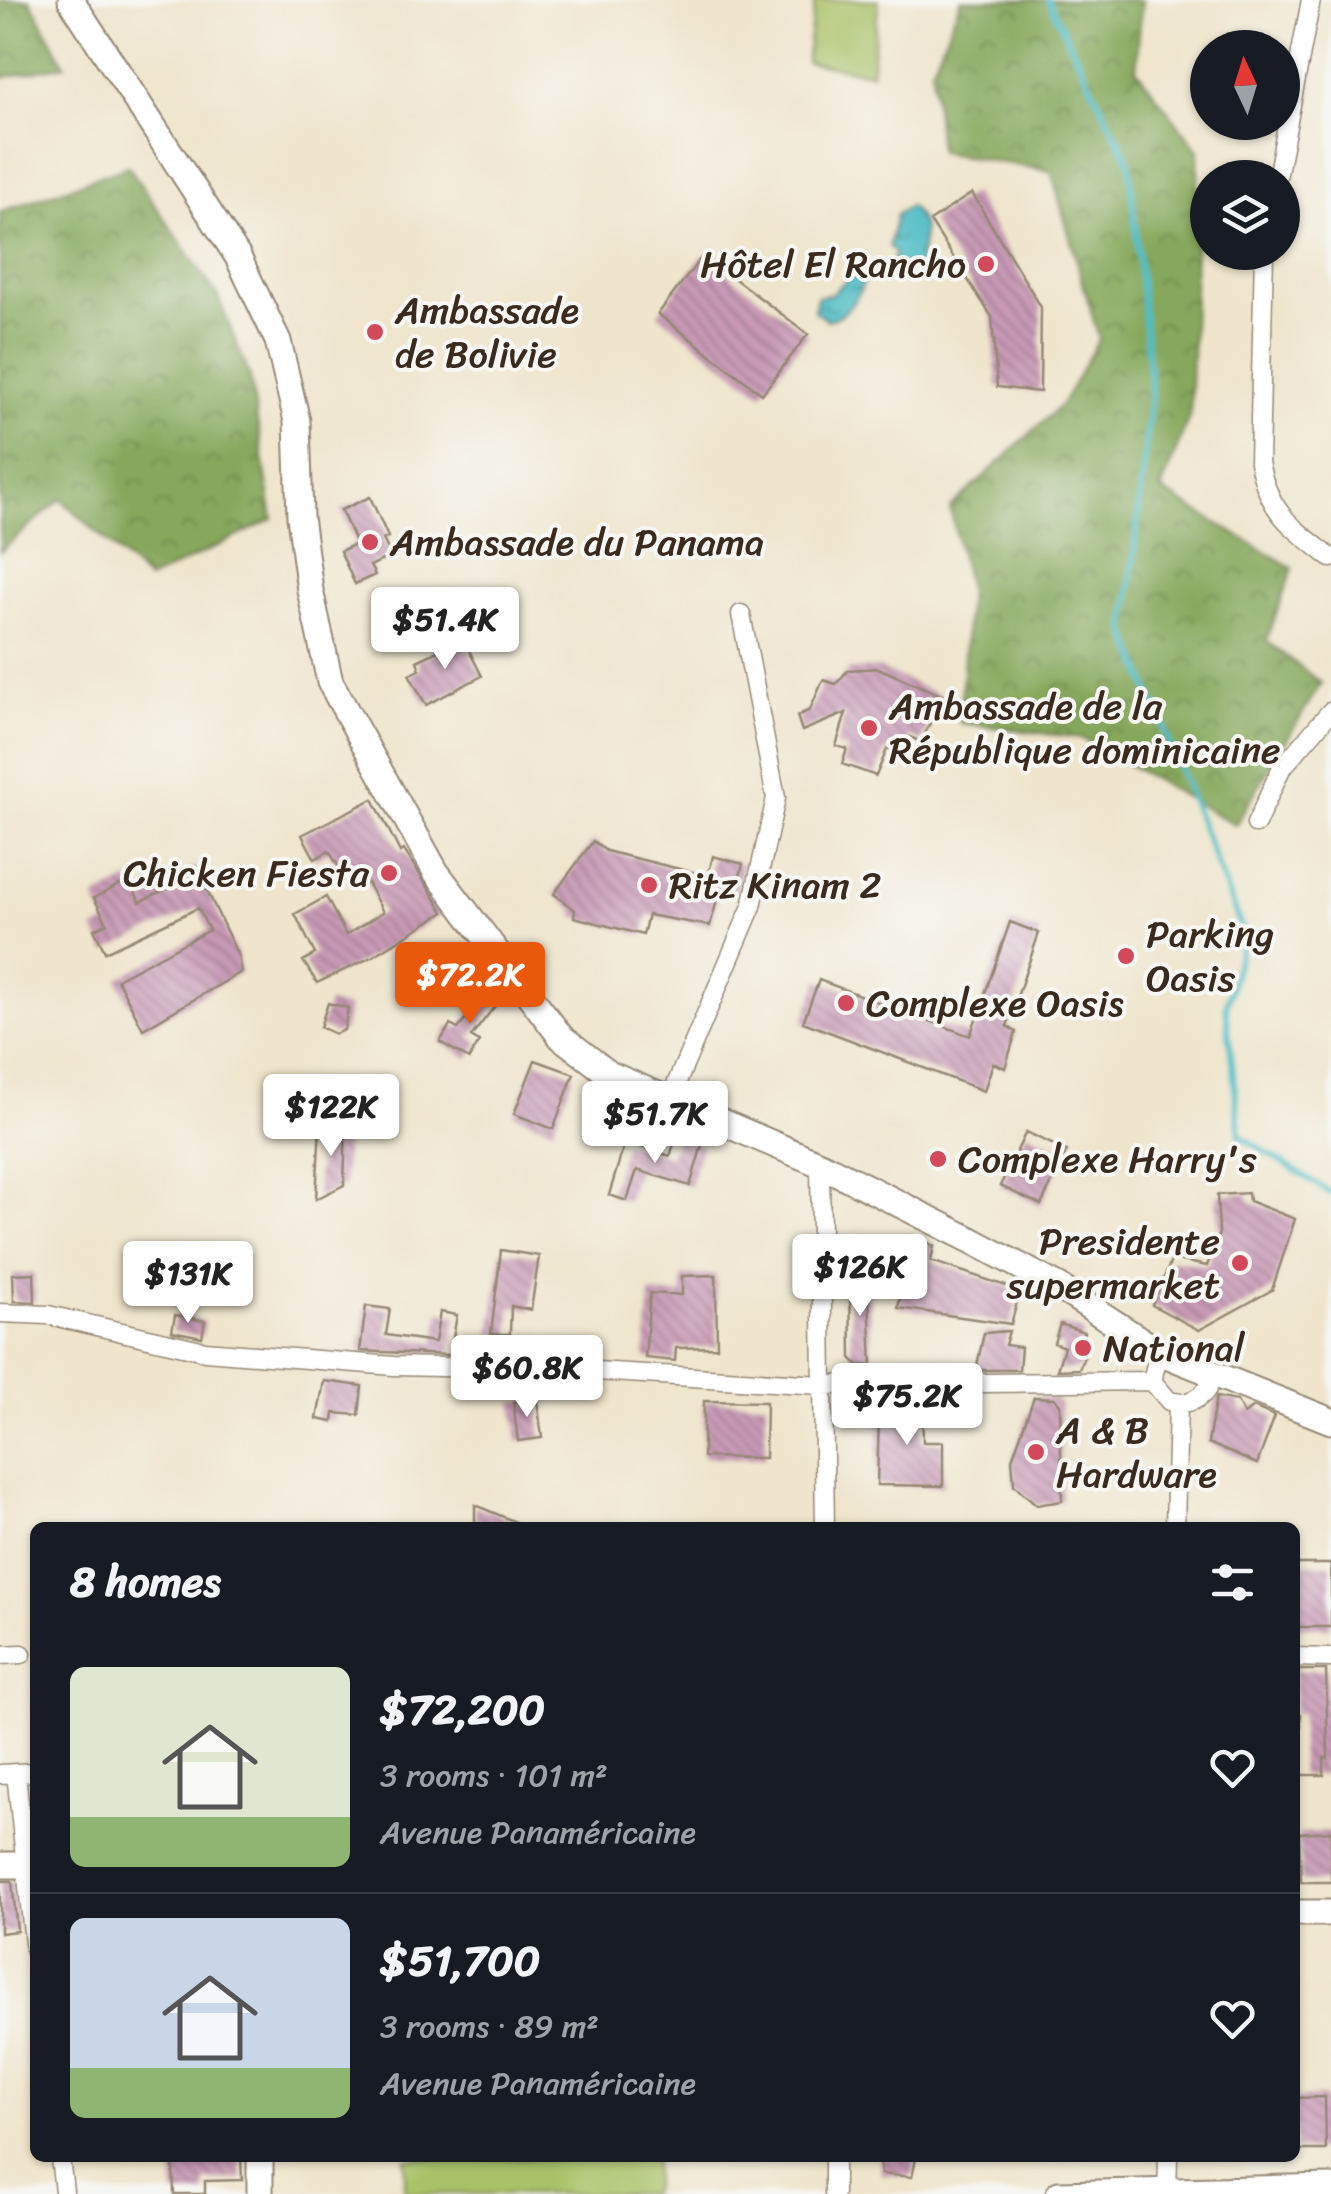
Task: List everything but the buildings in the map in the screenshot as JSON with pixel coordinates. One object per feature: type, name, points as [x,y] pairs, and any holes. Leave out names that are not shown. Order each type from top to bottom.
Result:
[{"type":"main road","points":[[70,0],[238,258],[278,341],[297,421],[300,516],[318,641],[330,682],[436,872],[549,1023],[591,1062],[820,1164],[1059,1287],[1159,1352],[1331,1421]]},
{"type":"main road","points":[[1300,1913],[1331,1913]]},
{"type":"main road","points":[[260,2162],[260,2194]]},
{"type":"main road","points":[[1059,2194],[1331,2187]]},
{"type":"street","points":[[1280,160],[1310,0]]},
{"type":"street","points":[[1264,270],[1259,462],[1264,491],[1286,522],[1331,558]]},
{"type":"street","points":[[669,1100],[752,906],[776,798],[741,614]]},
{"type":"street","points":[[1256,824],[1281,769],[1331,710]]},
{"type":"street","points":[[820,1164],[825,1522]]},
{"type":"street","points":[[0,1313],[48,1315],[205,1351],[394,1366],[580,1370],[821,1384],[1152,1380]]},
{"type":"street","points":[[1159,1352],[1153,1360],[1152,1380],[1161,1396],[1178,1403],[1204,1394],[1212,1375]]},
{"type":"street","points":[[1175,1522],[1178,1403]]},
{"type":"street","points":[[0,1655],[22,1654]]},
{"type":"street","points":[[1300,1657],[1331,1658]]},
{"type":"street","points":[[17,1773],[20,1865],[30,1923]]},
{"type":"street","points":[[60,2162],[64,2191]]},
{"type":"street","points":[[834,2162],[834,2194]]},
{"type":"street","points":[[1168,2162],[1168,2193]]},
{"type":"green space","points":[[0,0],[30,0],[65,65],[0,78]]},
{"type":"green space","points":[[815,0],[879,0],[871,73],[806,62]]},
{"type":"green space","points":[[961,0],[1142,0],[1136,69],[1199,151],[1199,160],[1190,160],[1190,270],[1195,270],[1190,414],[1161,490],[1293,568],[1266,641],[1321,683],[1235,825],[1081,738],[960,723],[968,588],[950,508],[1061,405],[1099,339],[1051,171],[939,152],[932,69]]},
{"type":"green space","points":[[128,166],[217,295],[250,377],[273,519],[148,580],[61,499],[0,552],[0,212]]},
{"type":"green space","points":[[405,2162],[654,2162],[654,2185],[649,2194],[405,2194]]},
{"type":"water","points":[[909,206],[923,227],[919,266],[901,266],[893,274],[888,268],[895,254],[889,246],[896,215]]},
{"type":"water","points":[[857,271],[864,279],[846,310],[827,320],[814,311],[817,297],[831,294]]},
{"type":"waterway","points":[[1048,0],[1129,161],[1151,392],[1126,630],[1244,935],[1226,1007],[1240,1136],[1331,1193]]},
{"type":"place","name":"Hôtel El Rancho","points":[[986,264]]},
{"type":"place","name":"Ambassade de Bolivie","points":[[375,332]]},
{"type":"place","name":"Ambassade du Panama","points":[[370,542]]},
{"type":"place","name":"Ambassade de la République dominicaine","points":[[869,728]]},
{"type":"place","name":"Chicken Fiesta","points":[[389,873]]},
{"type":"place","name":"Ritz Kinam 2","points":[[649,885]]},
{"type":"place","name":"Parking Oasis","points":[[1126,956]]},
{"type":"place","name":"Complexe Oasis","points":[[846,1003]]},
{"type":"place","name":"Complexe Harry's","points":[[938,1159]]},
{"type":"place","name":"Presidente supermarket","points":[[1240,1263]]},
{"type":"place","name":"National","points":[[1083,1348]]},
{"type":"place","name":"A & B Hardware","points":[[1036,1452]]}]
